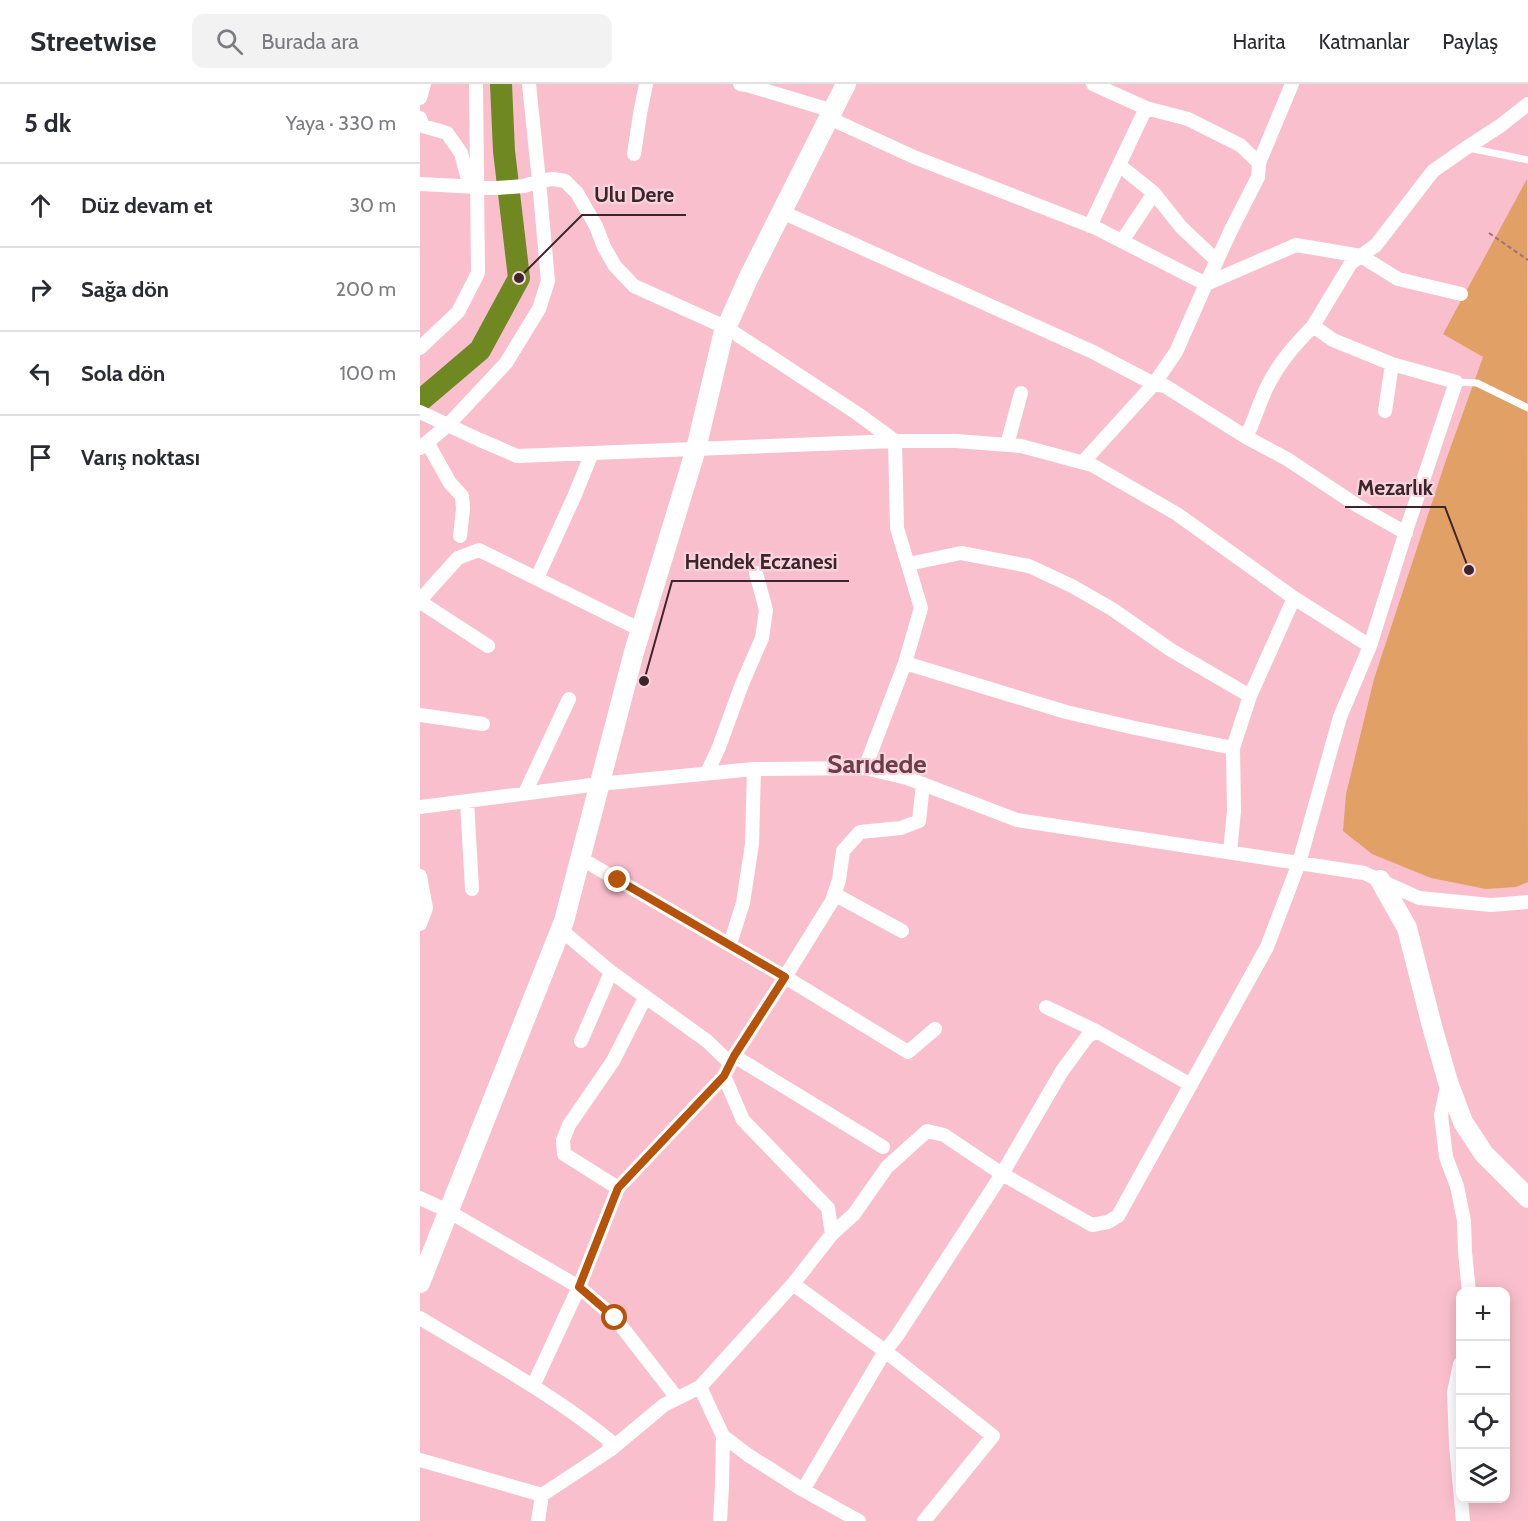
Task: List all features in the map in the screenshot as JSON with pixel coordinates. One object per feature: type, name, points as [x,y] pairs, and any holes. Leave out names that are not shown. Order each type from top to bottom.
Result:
[{"type":"main road","points":[[420,1283],[560,929],[641,630],[696,449],[723,335],[748,279],[846,84]]},
{"type":"main road","points":[[1380,880],[1407,928],[1448,1082],[1463,1122],[1484,1154],[1528,1198]]},
{"type":"street","points":[[420,98],[424,84]]},
{"type":"street","points":[[420,348],[458,312],[478,273],[474,188],[476,84]]},
{"type":"street","points":[[634,154],[646,84]]},
{"type":"street","points":[[740,84],[831,114],[914,157],[1090,226],[1206,284]]},
{"type":"street","points":[[1093,84],[1146,108],[1188,119],[1240,146],[1259,163]]},
{"type":"street","points":[[1083,462],[1154,384],[1176,352],[1216,261],[1258,177],[1259,163],[1292,84]]},
{"type":"street","points":[[460,536],[462,496],[450,483],[424,445],[448,425],[506,363],[539,309],[548,281],[533,85]]},
{"type":"street","points":[[1246,437],[1267,386],[1288,352],[1313,326],[1351,263],[1376,245],[1433,171],[1500,126],[1528,104]]},
{"type":"street","points":[[1090,226],[1146,108]]},
{"type":"street","points":[[420,118],[423,126],[447,133],[461,153],[474,188]]},
{"type":"street","points":[[1119,165],[1154,193],[1181,227],[1216,261]]},
{"type":"street","points":[[420,184],[497,188],[524,186],[554,179],[565,181],[577,193],[615,266],[634,286],[727,328],[895,441]]},
{"type":"street","points":[[1122,241],[1154,193]]},
{"type":"street","points":[[782,212],[1093,352],[1154,384],[1165,386],[1246,437],[1287,459],[1358,506],[1406,533]]},
{"type":"street","points":[[1206,284],[1296,245],[1361,256],[1398,279],[1461,294]]},
{"type":"street","points":[[538,1521],[542,1495],[610,1450],[664,1404],[700,1387],[793,1284],[832,1234],[854,1214],[887,1167],[927,1131],[944,1135],[1002,1174],[1092,1225],[1108,1222],[1118,1216],[1267,947],[1299,863],[1340,717],[1370,646],[1456,382],[1392,364],[1333,340],[1313,326]]},
{"type":"street","points":[[1385,411],[1392,364]]},
{"type":"street","points":[[1007,445],[1021,393]]},
{"type":"street","points":[[420,412],[517,456],[895,441],[956,441],[1021,446],[1092,465],[1177,514],[1294,598],[1370,646]]},
{"type":"street","points":[[865,768],[905,663],[921,608],[897,528],[895,441]]},
{"type":"street","points":[[537,578],[592,453]]},
{"type":"street","points":[[488,646],[420,601],[458,558],[479,550],[641,630]]},
{"type":"street","points":[[909,564],[961,553],[1029,566],[1072,586],[1112,609],[1171,650],[1250,696]]},
{"type":"street","points":[[707,773],[762,638],[766,610],[756,573]]},
{"type":"street","points":[[1230,852],[1234,811],[1233,748],[1250,696],[1294,598]]},
{"type":"street","points":[[905,663],[1066,712],[1233,748]]},
{"type":"street","points":[[525,793],[570,699]]},
{"type":"street","points":[[420,715],[483,724]]},
{"type":"street","points":[[420,807],[707,773],[754,769],[865,768],[907,778],[1017,820],[1364,873],[1419,898],[1491,905],[1528,902]]},
{"type":"street","points":[[730,944],[743,903],[752,844],[754,769]]},
{"type":"street","points":[[533,1386],[579,1287],[618,1188],[730,1065],[832,901],[839,880],[843,851],[860,832],[901,828],[920,821],[923,784]]},
{"type":"street","points":[[467,801],[472,889]]},
{"type":"street","points":[[580,858],[730,944],[909,1052],[935,1029]]},
{"type":"street","points":[[420,876],[426,908],[420,924]]},
{"type":"street","points":[[834,894],[902,931]]},
{"type":"street","points":[[560,929],[645,998],[707,1041],[730,1065],[883,1147]]},
{"type":"street","points":[[581,1041],[611,972]]},
{"type":"street","points":[[618,1188],[564,1154],[563,1140],[569,1125],[614,1061],[645,998]]},
{"type":"street","points":[[1046,1007],[1096,1031],[1191,1085]]},
{"type":"street","points":[[803,1490],[885,1351],[1002,1174],[1062,1071],[1087,1037],[1096,1031]]},
{"type":"street","points":[[730,1065],[743,1120],[828,1208],[832,1234]]},
{"type":"street","points":[[1448,1082],[1441,1115],[1446,1157],[1457,1186],[1464,1221],[1468,1287]]},
{"type":"street","points":[[420,1198],[448,1211],[579,1287],[615,1318],[677,1398]]},
{"type":"street","points":[[793,1284],[885,1351],[993,1436],[924,1521]]},
{"type":"street","points":[[420,1318],[533,1386],[586,1422],[609,1440],[610,1450]]},
{"type":"street","points":[[1456,1384],[1454,1392],[1456,1445],[1463,1521]]},
{"type":"street","points":[[700,1387],[723,1436],[720,1521]]},
{"type":"street","points":[[723,1436],[803,1490],[859,1521]]},
{"type":"street","points":[[420,1460],[542,1495]]},
{"type":"lane","points":[[1466,148],[1528,160]]},
{"type":"lane","points":[[1456,382],[1477,383],[1528,408]]},
{"type":"path","points":[[1489,233],[1528,260]]},
{"type":"shaded area","points":[[1527,179],[1528,882],[1516,887],[1486,889],[1431,878],[1372,854],[1343,831],[1346,794],[1374,679],[1446,460],[1483,357],[1443,334]]},
{"type":"waterway","points":[[420,401],[480,350],[519,278],[504,151],[501,84]]},
{"type":"place","name":"Ulu Dere","points":[[519,278]]},
{"type":"place","name":"Mezarlık","points":[[1469,570]]},
{"type":"place","name":"Hendek Eczanesi","points":[[644,681]]},
{"type":"district","name":"Sarıdede","points":[[877,764]]},
{"type":"route","points":[[615,1318],[579,1287],[618,1188],[724,1076],[734,1056],[785,977],[618,880]]}]
